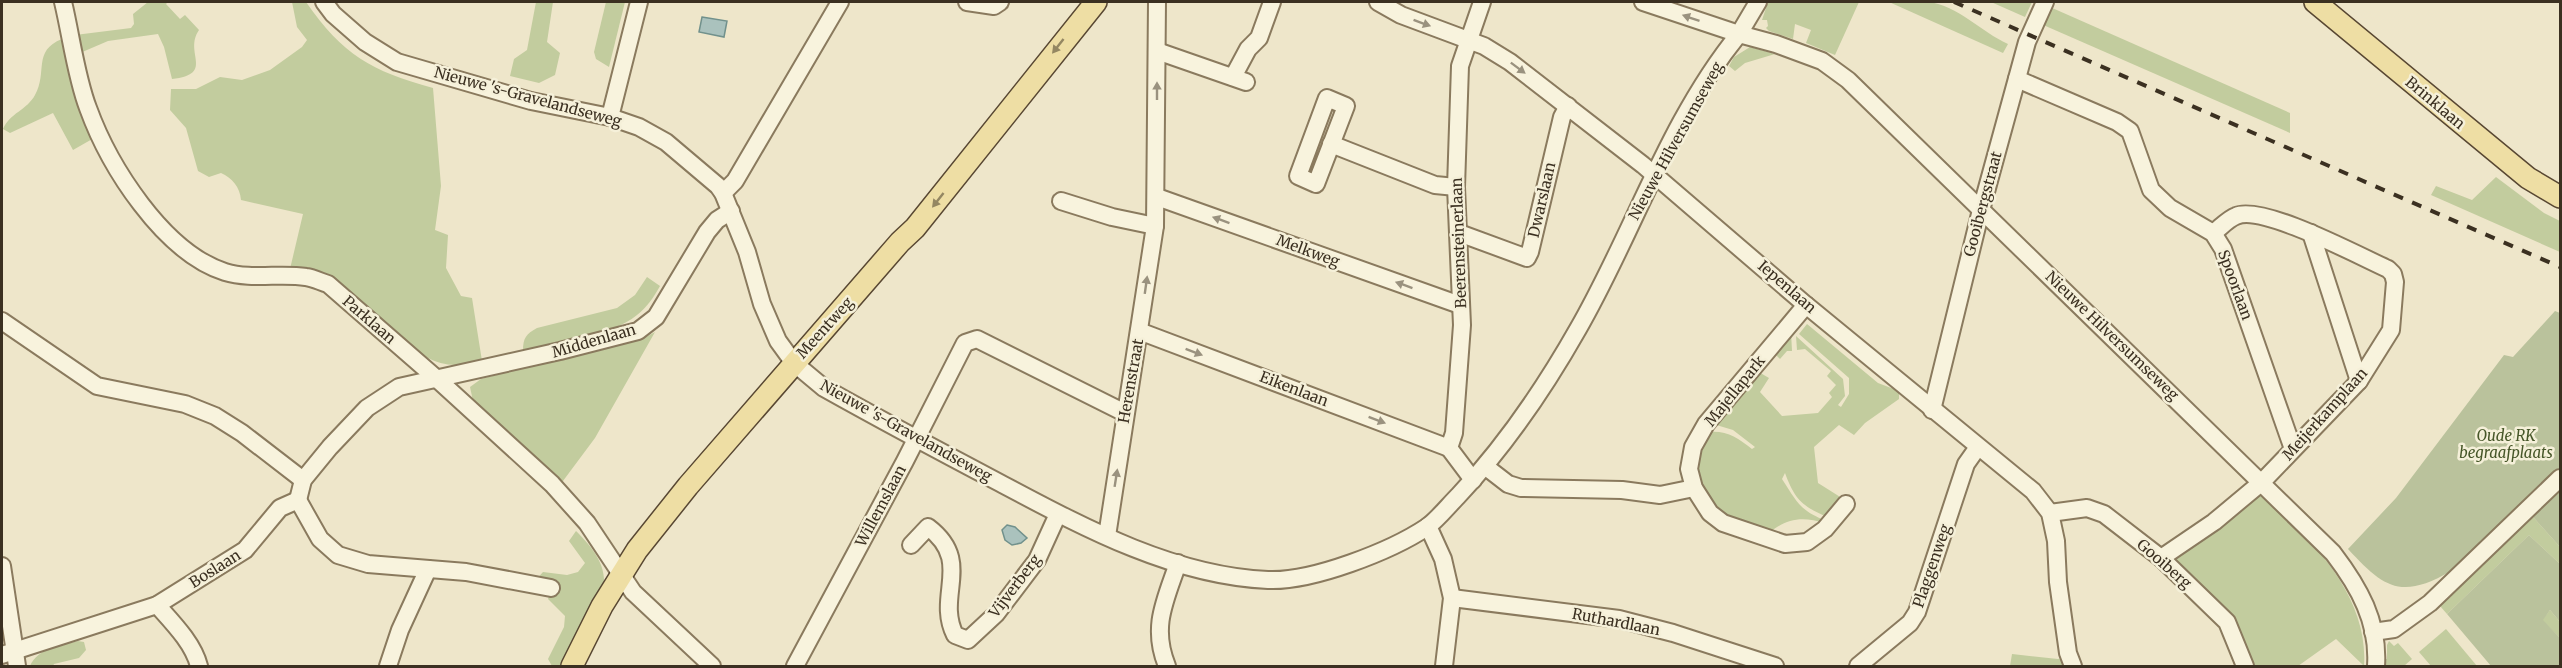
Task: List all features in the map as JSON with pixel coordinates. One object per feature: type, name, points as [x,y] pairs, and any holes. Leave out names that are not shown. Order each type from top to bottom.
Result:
[{"type":"main road","name":"Meentweg","points":[[572,666],[602,606],[637,550],[688,486],[794,363],[900,242],[915,228],[1096,2]]},
{"type":"main road","name":"Brinklaan","points":[[2315,2],[2520,172],[2560,197]]},
{"type":"street","name":"Parklaan","points":[[63,2],[87,108],[122,180],[166,234],[207,264],[226,272],[265,277],[307,277],[328,284],[436,378],[552,484],[587,523],[633,592],[712,666]]},
{"type":"street","name":"Nieuwe 's-Gravelandseweg","points":[[324,2],[333,14],[365,42],[397,62],[531,101],[610,117],[666,142],[718,186],[723,193],[747,252],[762,304],[782,347],[794,363],[825,388],[1058,514],[1107,536],[1178,563]]},
{"type":"street","points":[[610,117],[639,2]]},
{"type":"street","points":[[723,193],[735,181],[840,2]]},
{"type":"street","points":[[967,2],[994,6],[1000,2]]},
{"type":"street","name":"Herenstraat","points":[[1107,536],[1155,226],[1157,2]]},
{"type":"street","points":[[1157,51],[1240,80],[1248,49],[1259,38],[1272,2]]},
{"type":"street","name":"Iepenlaan","points":[[1378,2],[1401,15],[1484,46],[1510,62],[1737,243],[1806,305],[2033,491],[2050,513],[2056,542],[2058,582],[2068,653],[2073,666]]},
{"type":"street","name":"Beerensteinerlaan","points":[[1449,448],[1454,433],[1462,325],[1460,233],[1456,187],[1460,66],[1467,40],[1482,2]]},
{"type":"street","points":[[1643,2],[1739,34],[1758,2]]},
{"type":"street","name":"Gooibergstraat","points":[[1932,410],[1981,210],[2027,42],[2045,2]]},
{"type":"street","name":"Nieuwe Hilversumseweg","points":[[1178,563],[1214,572],[1270,580],[1323,572],[1368,556],[1428,526],[1486,466],[1537,396],[1578,328],[1654,175],[1708,77],[1739,34],[1776,44],[1822,61],[1848,80],[2262,482],[2333,553],[2349,575],[2367,605],[2373,632],[2376,666]]},
{"type":"street","name":"Spoorlaan","points":[[2017,79],[2117,122],[2130,131],[2151,190],[2170,208],[2213,233],[2223,249],[2294,449]]},
{"type":"street","name":"Dwarslaan","points":[[1460,233],[1527,258],[1562,117],[1568,106]]},
{"type":"street","points":[[1331,144],[1435,185],[1456,187]]},
{"type":"street","name":"Melkweg","points":[[1156,197],[1460,305]]},
{"type":"street","points":[[1061,201],[1112,217],[1155,226]]},
{"type":"street","name":"Middenlaan","points":[[436,378],[560,351],[638,331],[656,317],[707,232],[717,220],[731,211]]},
{"type":"street","name":"Meijerkamplaan","points":[[2161,558],[2214,522],[2262,482],[2359,381],[2391,330],[2395,282],[2393,274],[2388,269],[2311,233],[2261,214],[2236,216],[2213,233]]},
{"type":"street","points":[[2311,233],[2359,381]]},
{"type":"street","name":"Majellapark","points":[[1806,305],[1706,424],[1693,447],[1689,469],[1694,488],[1710,513],[1723,523],[1785,544],[1807,542],[1825,529],[1846,504]]},
{"type":"street","points":[[2,321],[97,386],[185,404],[215,416],[242,433],[303,480]]},
{"type":"street","name":"Eikenlaan","points":[[1139,331],[1449,448]]},
{"type":"street","name":"Willemslaan","points":[[795,666],[965,343],[977,339],[1125,413]]},
{"type":"street","points":[[436,378],[399,387],[366,408],[303,480],[298,500],[320,539],[338,555],[368,564],[466,572],[551,588]]},
{"type":"street","name":"Plaggenweg","points":[[1858,666],[1910,623],[1917,612],[1966,464],[1978,447]]},
{"type":"street","points":[[1449,448],[1473,480]]},
{"type":"street","points":[[1486,466],[1508,484],[1521,488],[1622,490],[1660,495],[1694,488]]},
{"type":"street","points":[[2373,632],[2399,626],[2430,603],[2560,478]]},
{"type":"street","name":"Boslaan","points":[[8,652],[157,604],[245,550],[280,508],[298,500]]},
{"type":"street","name":"Gooiberg","points":[[2050,513],[2087,508],[2104,514],[2161,558],[2227,622],[2245,666]]},
{"type":"street","name":"Vijverberg","points":[[911,545],[928,527],[942,538],[951,555],[950,624],[955,635],[969,640],[996,614],[1037,560],[1058,514]]},
{"type":"street","points":[[1428,526],[1443,559],[1452,598],[1444,666]]},
{"type":"street","points":[[1167,666],[1160,651],[1158,626],[1178,563]]},
{"type":"street","points":[[2,566],[8,652],[17,666]]},
{"type":"street","points":[[388,666],[400,630],[428,569]]},
{"type":"street","name":"Ruthardlaan","points":[[1452,598],[1619,619],[1673,633],[1775,666]]},
{"type":"street","points":[[157,604],[179,631],[199,666]]},
{"type":"green space","points":[[1918,1],[1939,4],[1959,13],[2008,44],[2003,53],[1889,2]]},
{"type":"green space","points":[[148,2],[168,2],[166,4],[180,19],[185,15],[199,30],[195,39],[196,67],[193,72],[172,79],[164,47],[158,34],[108,41],[80,53],[75,35],[131,28],[134,24],[133,14]]},
{"type":"green space","points":[[292,2],[306,2],[333,35],[360,58],[392,75],[433,88],[441,186],[435,230],[448,235],[446,268],[461,296],[472,298],[482,361],[453,365],[439,363],[424,356],[326,275],[316,271],[290,269],[303,214],[241,200],[237,187],[229,178],[221,173],[209,177],[198,171],[186,128],[170,110],[171,89],[196,89],[220,77],[242,80],[270,70],[302,47],[307,40],[297,27]]},
{"type":"green space","points":[[536,2],[553,2],[547,42],[560,53],[555,75],[539,83],[510,76],[514,59],[527,50]]},
{"type":"green space","points":[[606,2],[625,2],[609,67],[596,59],[594,52]]},
{"type":"green space","points":[[1768,2],[1859,2],[1835,55],[1806,43],[1811,30],[1795,24],[1793,39],[1769,31],[1766,28],[1767,20],[1762,20]]},
{"type":"green space","points":[[1991,2],[2032,2],[2025,17]]},
{"type":"green space","points":[[2050,7],[2290,113],[2290,133],[2041,24]]},
{"type":"green space","points":[[62,39],[78,102],[94,138],[73,150],[53,113],[10,133],[3,129],[10,119],[32,100],[39,86],[44,56],[53,44]]},
{"type":"green space","points":[[1750,47],[1775,54],[1745,63],[1735,71],[1729,66],[1734,57]]},
{"type":"green space","points":[[2496,177],[2544,213],[2560,221],[2560,252],[2431,195],[2436,186],[2472,200]]},
{"type":"green space","points":[[647,277],[660,286],[644,309],[626,322],[598,334],[523,351],[525,340],[533,330],[617,308],[635,295]]},
{"type":"green space","name":"Oude RK begraafplaats","points":[[2555,311],[2560,313],[2560,468],[2451,571],[2434,580],[2406,587],[2394,586],[2383,581],[2348,549],[2396,498],[2504,355],[2513,357]]},
{"type":"green space","points":[[1807,324],[1878,383],[1899,391],[1899,399],[1865,423],[1854,435],[1839,425],[1814,447],[1818,483],[1845,500],[1829,518],[1806,506],[1796,496],[1785,473],[1782,479],[1800,505],[1827,521],[1825,523],[1795,520],[1781,525],[1768,534],[1718,512],[1697,483],[1697,457],[1707,432],[1726,433],[1752,449],[1755,447],[1733,430],[1713,424],[1757,371],[1769,378],[1760,392],[1782,416],[1818,413],[1832,397],[1829,393],[1836,385],[1827,376],[1831,371],[1805,349],[1797,350],[1796,336],[1843,379],[1845,396],[1838,405],[1841,407],[1849,394],[1849,378],[1799,334]]},
{"type":"green space","points":[[655,332],[595,438],[560,485],[473,401],[470,387],[481,379],[646,337]]},
{"type":"green space","points":[[1791,332],[1792,351],[1787,351],[1780,359],[1773,352]]},
{"type":"green space","points":[[2560,491],[2560,547],[2533,517]]},
{"type":"green space","points":[[2259,496],[2265,497],[2319,551],[2348,594],[2363,641],[2364,666],[2336,639],[2298,666],[2253,666],[2248,649],[2233,620],[2200,583],[2174,561],[2175,556]]},
{"type":"green space","points":[[2533,517],[2560,547],[2560,564],[2529,535],[2447,614],[2440,606]]},
{"type":"green space","points":[[576,531],[600,562],[604,586],[563,666],[552,666],[548,659],[564,627],[565,616],[548,599],[553,586],[534,582],[543,572],[567,575],[578,572],[585,563],[569,541]]},
{"type":"green space","points":[[2529,535],[2560,564],[2560,622],[2550,610],[2543,620],[2560,638],[2560,666],[2491,666],[2447,614]]},
{"type":"green space","points":[[2550,610],[2560,622],[2560,638],[2542,620]]},
{"type":"green space","points":[[2446,629],[2477,666],[2431,666],[2419,652]]},
{"type":"green space","points":[[78,641],[84,642],[86,650],[79,658],[53,666],[30,666],[44,651]]},
{"type":"green space","points":[[2389,641],[2394,646],[2398,643],[2412,659],[2404,666],[2381,666],[2382,658],[2387,659]]},
{"type":"green space","points":[[2012,654],[2058,659],[2067,657],[2070,666],[2010,666]]},
{"type":"water","points":[[702,17],[727,21],[724,37],[699,32]]},
{"type":"water","points":[[1007,525],[1015,527],[1027,538],[1021,543],[1012,545],[1005,540],[1002,530]]},
{"type":"railway","points":[[1954,2],[2560,267]]}]
